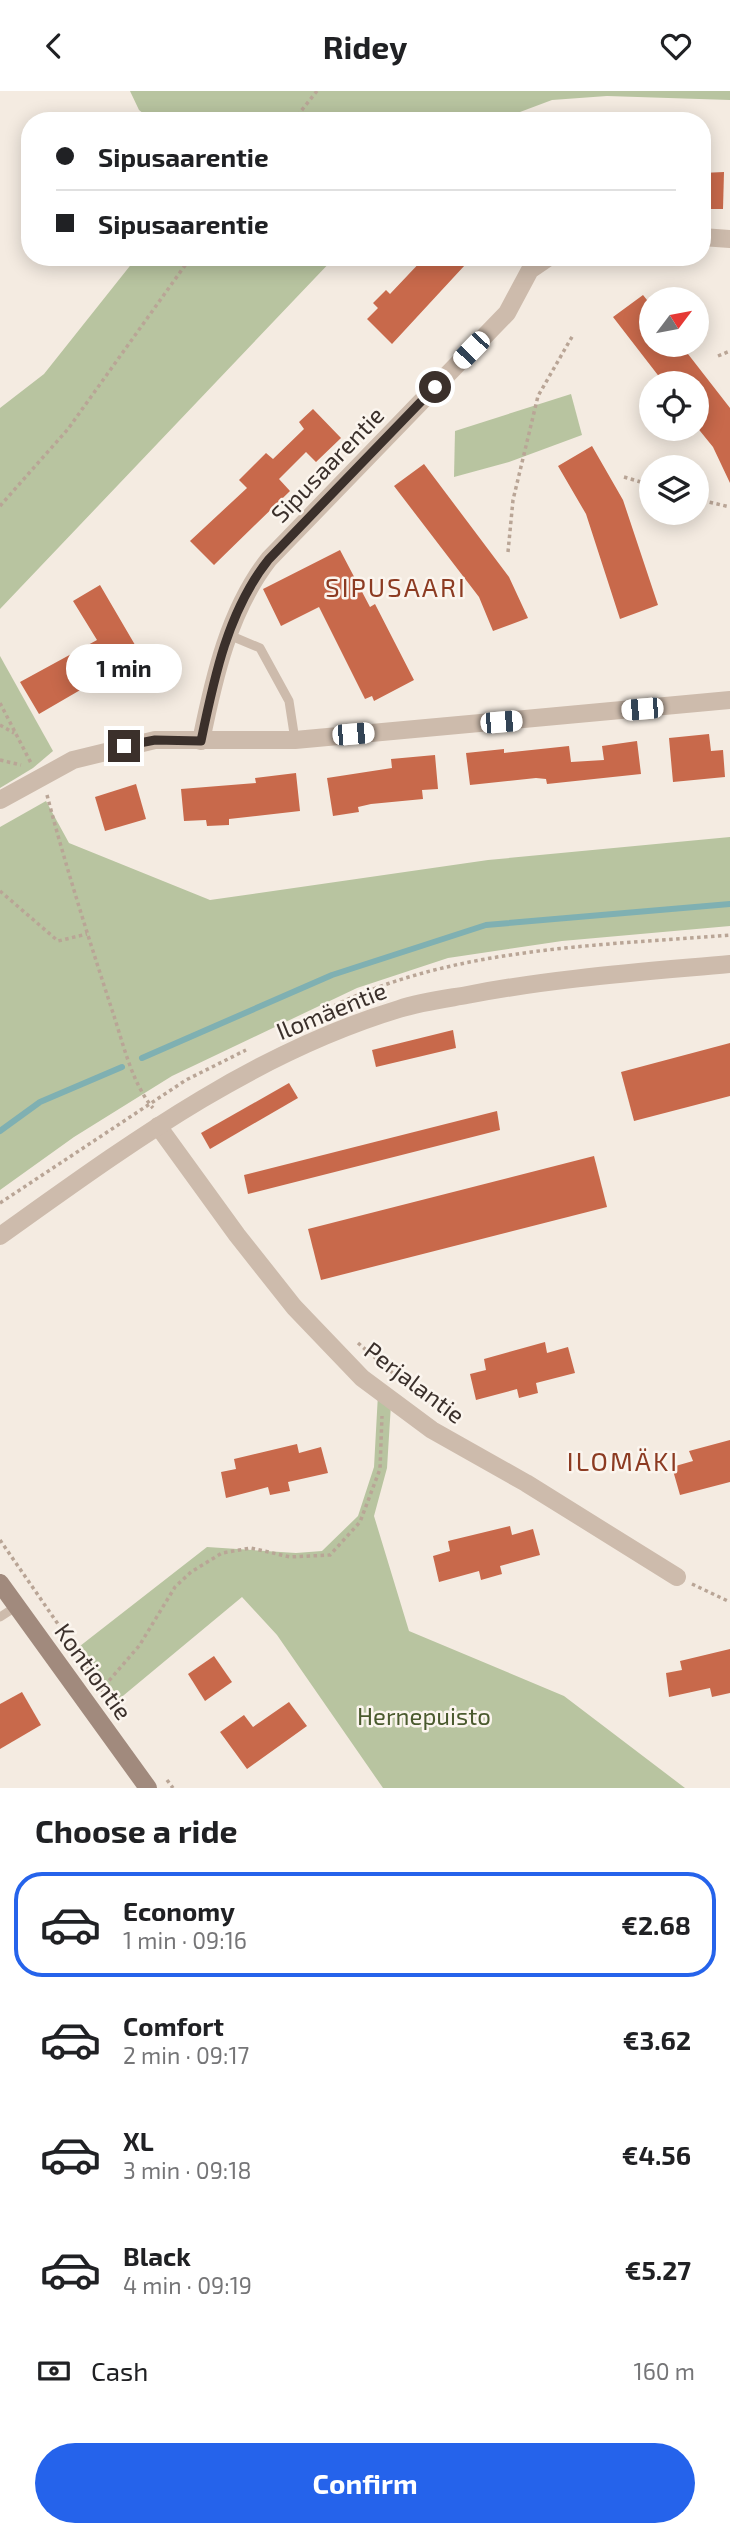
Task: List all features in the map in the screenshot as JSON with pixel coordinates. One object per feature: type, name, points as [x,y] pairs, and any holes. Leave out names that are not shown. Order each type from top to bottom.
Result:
[{"type":"street","points":[[711,238],[730,239]]},
{"type":"street","name":"Sipusaarentie","points":[[201,741],[212,684],[247,586],[269,559],[507,313],[530,270],[536,266]]},
{"type":"street","points":[[0,800],[36,773],[124,746],[155,740],[295,740],[730,700]]},
{"type":"street","name":"Ilomäentie","points":[[0,1236],[161,1123],[219,1087],[305,1044],[402,1008],[532,983],[730,964]]},
{"type":"street","name":"Perjalantie","points":[[161,1123],[237,1235],[294,1307],[362,1378],[432,1430],[526,1483],[677,1577]]},
{"type":"street","name":"Kontiontie","points":[[0,1583],[148,1788]]},
{"type":"lane","points":[[229,635],[260,648],[289,701],[295,740]]},
{"type":"lane","points":[[0,1617],[17,1606]]},
{"type":"path","points":[[300,112],[317,91]]},
{"type":"path","points":[[0,506],[68,429],[185,266]]},
{"type":"path","points":[[508,552],[513,500],[538,395],[573,335]]},
{"type":"path","points":[[718,356],[730,351]]},
{"type":"path","points":[[624,477],[639,481]]},
{"type":"path","points":[[709,502],[730,507]]},
{"type":"path","points":[[0,702],[47,795],[87,934],[138,1083],[161,1123]]},
{"type":"path","points":[[0,725],[16,734]]},
{"type":"path","points":[[0,760],[36,773]]},
{"type":"path","points":[[0,891],[58,941],[87,934]]},
{"type":"path","points":[[353,1339],[405,1384]]},
{"type":"path","points":[[87,1703],[139,1646],[175,1587],[191,1572],[222,1553],[251,1548],[290,1557],[330,1555],[360,1522],[380,1469],[383,1393]]},
{"type":"path","points":[[0,1540],[110,1699]]},
{"type":"path","points":[[677,1577],[730,1602]]},
{"type":"path","points":[[161,1771],[173,1788]]},
{"type":"green space","points":[[130,91],[730,91],[730,100],[607,96],[552,100],[520,112],[139,110]]},
{"type":"green space","points":[[130,266],[326,266],[0,609],[0,408],[44,374]]},
{"type":"green space","points":[[571,394],[582,435],[509,462],[454,477],[455,431]]},
{"type":"green space","points":[[0,656],[53,751],[33,768],[0,788]]},
{"type":"green space","points":[[46,801],[69,843],[210,900],[488,860],[730,837],[730,926],[562,941],[448,958],[357,988],[172,1076],[74,1137],[0,1190],[0,827]]},
{"type":"green space","name":"Hernepuisto","points":[[378,1394],[391,1404],[387,1468],[374,1516],[409,1631],[564,1696],[685,1788],[383,1788],[277,1635],[242,1597],[118,1700],[80,1646],[207,1547],[296,1553],[322,1551],[358,1516],[374,1467]]},
{"type":"building","points":[[724,172],[723,209],[711,209],[711,173]]},
{"type":"building","points":[[416,266],[464,266],[392,344],[367,319],[378,308],[373,303],[386,290],[390,294]]},
{"type":"building","points":[[639,298],[639,351],[613,317]]},
{"type":"building","points":[[644,357],[690,357],[701,371],[655,371]]},
{"type":"building","points":[[709,381],[730,408],[730,483],[708,441]]},
{"type":"building","points":[[313,409],[341,438],[316,462],[306,452],[279,479],[290,491],[214,565],[190,541],[247,488],[239,480],[266,453],[273,459],[304,429],[299,422]]},
{"type":"building","points":[[592,446],[623,500],[658,605],[620,619],[586,514],[558,466]]},
{"type":"building","points":[[424,464],[509,577],[528,618],[493,631],[479,597],[394,486]]},
{"type":"building","points":[[340,550],[370,607],[375,604],[414,680],[374,701],[372,696],[365,699],[319,607],[281,626],[263,589]]},
{"type":"building","points":[[100,585],[138,650],[80,685],[82,689],[39,714],[20,682],[97,640],[73,601]]},
{"type":"building","points":[[709,734],[711,751],[723,750],[725,777],[673,782],[669,738]]},
{"type":"building","points":[[637,741],[641,774],[547,784],[546,779],[536,778],[470,785],[466,753],[504,749],[504,753],[569,746],[571,762],[604,760],[602,746]]},
{"type":"building","points":[[435,755],[438,789],[422,790],[423,799],[371,804],[358,807],[359,812],[333,816],[327,778],[392,768],[391,759]]},
{"type":"building","points":[[296,773],[300,811],[229,819],[229,825],[207,826],[206,820],[184,821],[181,789],[256,783],[255,778]]},
{"type":"building","points":[[136,784],[146,819],[105,831],[95,797]]},
{"type":"building","points":[[453,1030],[456,1048],[376,1067],[372,1050]]},
{"type":"building","points":[[730,1043],[730,1096],[634,1121],[621,1072]]},
{"type":"building","points":[[289,1083],[298,1098],[210,1149],[201,1133]]},
{"type":"building","points":[[497,1111],[500,1130],[248,1194],[244,1175]]},
{"type":"building","points":[[594,1156],[607,1207],[321,1280],[308,1229]]},
{"type":"building","points":[[545,1342],[547,1353],[568,1347],[575,1373],[536,1383],[538,1393],[519,1398],[517,1389],[476,1400],[470,1374],[486,1370],[484,1359]]},
{"type":"building","points":[[730,1440],[730,1482],[680,1495],[672,1467],[693,1461],[689,1451]]},
{"type":"building","points":[[297,1444],[299,1453],[321,1447],[328,1473],[288,1482],[290,1491],[270,1495],[268,1487],[226,1498],[221,1472],[236,1469],[234,1459]]},
{"type":"building","points":[[510,1526],[512,1535],[533,1529],[540,1555],[500,1566],[502,1574],[481,1580],[479,1571],[439,1582],[433,1556],[450,1551],[448,1541]]},
{"type":"building","points":[[730,1649],[730,1693],[712,1697],[710,1688],[669,1697],[666,1673],[682,1670],[680,1661]]},
{"type":"building","points":[[214,1656],[232,1682],[205,1701],[188,1674]]},
{"type":"building","points":[[22,1692],[41,1725],[0,1749],[0,1704]]},
{"type":"building","points":[[289,1702],[307,1726],[247,1769],[220,1732],[244,1715],[253,1727]]},
{"type":"waterway","points":[[142,1058],[332,975],[486,925],[730,904]]},
{"type":"waterway","points":[[0,1131],[40,1102],[122,1067]]},
{"type":"district","name":"SIPUSAARI","points":[[396,586]]},
{"type":"district","name":"ILOMÄKI","points":[[623,1460]]},
{"type":"route","points":[[124,746],[155,740],[201,741],[212,684],[247,586],[269,559],[435,387]]}]
